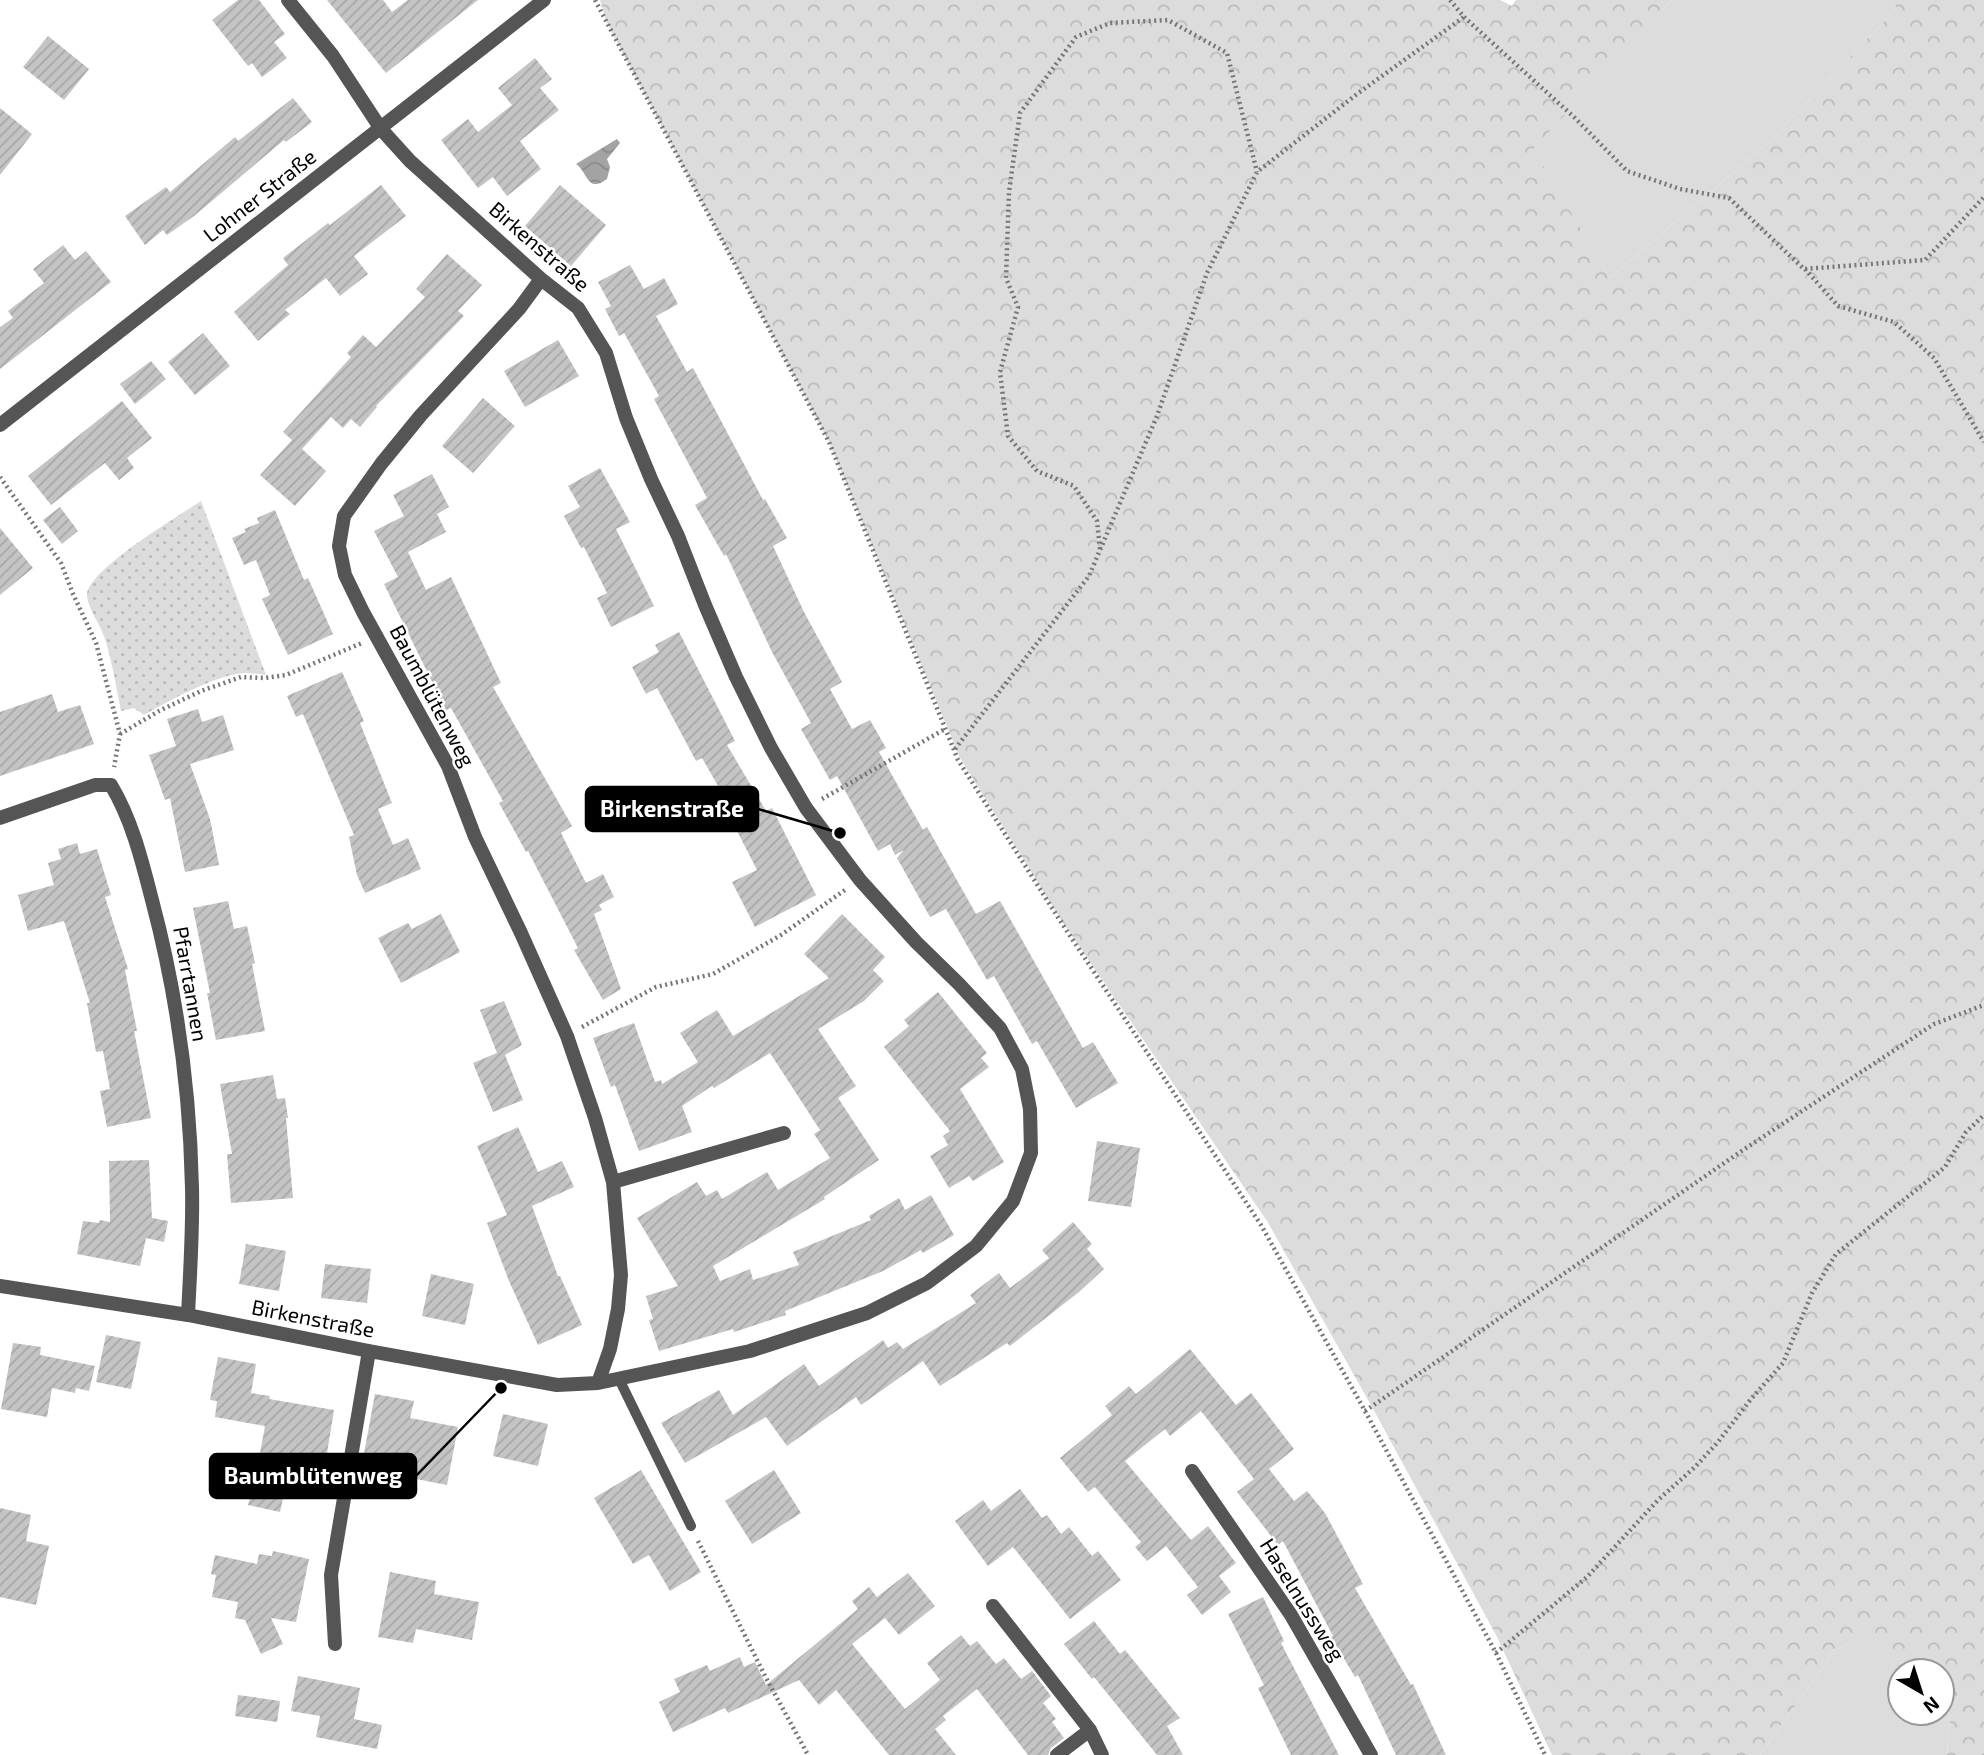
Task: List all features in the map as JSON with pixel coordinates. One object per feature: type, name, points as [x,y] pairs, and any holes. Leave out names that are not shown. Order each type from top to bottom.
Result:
[{"type":"street","name":"Birkenstraße","points":[[0,1286],[188,1315],[557,1385],[598,1382],[750,1351],[867,1313],[927,1283],[976,1246],[1013,1201],[1031,1153],[1030,1109],[1022,1069],[1000,1028],[860,880],[806,808],[771,748],[736,677],[626,418],[606,353],[578,308],[541,279],[410,161],[381,129],[333,56],[288,0]]},
{"type":"street","name":"Lohner Straße","points":[[0,425],[544,0]]},
{"type":"street","name":"Baumblütenweg","points":[[541,279],[519,309],[380,464],[344,516],[338,546],[345,575],[448,766],[475,837],[567,1036],[596,1118],[613,1182],[621,1275],[610,1349],[598,1382]]},
{"type":"street","points":[[0,818],[95,785],[111,785]]},
{"type":"street","name":"Pfarrtannen","points":[[111,785],[122,803],[141,858],[163,941],[178,1023],[187,1103],[192,1188],[188,1315]]},
{"type":"street","points":[[613,1182],[784,1133]]},
{"type":"street","points":[[335,1644],[331,1575],[369,1351]]},
{"type":"street","name":"Haselnussweg","points":[[1192,1471],[1291,1615],[1371,1755]]},
{"type":"street","points":[[993,1605],[1090,1730],[1102,1755]]},
{"type":"street","points":[[1057,1755],[1090,1730]]},
{"type":"lane","points":[[619,1379],[691,1526]]},
{"type":"path","points":[[595,0],[829,442],[958,760],[1261,1225],[1496,1653],[1545,1755]]},
{"type":"path","points":[[1450,0],[1464,17],[1574,118],[1627,171],[1680,189],[1729,198],[1804,269],[1838,306],[1894,322],[1934,358],[1984,442]]},
{"type":"path","points":[[954,750],[1089,576],[1157,416],[1207,273],[1257,172],[1357,94],[1464,17]]},
{"type":"path","points":[[1100,550],[1097,520],[1074,486],[1037,471],[1008,436],[1000,372],[1018,307],[1006,278],[1009,192],[1020,113],[1076,37],[1110,23],[1168,20],[1227,53],[1257,172]]},
{"type":"path","points":[[1804,269],[1925,260],[1984,197]]},
{"type":"path","points":[[0,477],[61,563],[96,643],[120,734],[111,785]]},
{"type":"path","points":[[120,734],[201,691],[241,677],[286,675],[378,637]]},
{"type":"path","points":[[806,808],[945,729]]},
{"type":"path","points":[[567,1036],[656,986],[713,974],[781,935],[860,880]]},
{"type":"path","points":[[1365,1411],[1721,1165],[1923,1031],[1984,1004]]},
{"type":"path","points":[[1496,1653],[1587,1577],[1658,1500],[1695,1468],[1783,1363],[1812,1293],[1836,1254],[1945,1167],[1966,1132],[1984,1115]]},
{"type":"path","points":[[691,1526],[765,1676],[808,1755]]},
{"type":"green space","points":[[600,0],[1500,0],[1512,6],[1516,0],[1672,0],[1533,149],[1610,278],[1769,142],[1897,8],[1892,0],[1984,0],[1984,1755],[1947,1755],[1949,1727],[1956,1727],[1956,1657],[1897,1657],[1875,1633],[1835,1650],[1760,1755],[1552,1755],[1496,1635],[1267,1221],[1060,918],[960,758],[829,442],[606,21]]},
{"type":"green space","points":[[1672,0],[1892,0],[1898,7],[1769,142],[1610,278],[1532,149]]},
{"type":"green space","points":[[201,501],[266,675],[244,673],[220,678],[144,715],[134,708],[121,711],[107,645],[88,601],[90,585],[116,559]]},
{"type":"green space","points":[[1876,1632],[1898,1657],[1886,1657],[1886,1727],[1949,1727],[1947,1755],[1760,1755],[1835,1650]]},
{"type":"water","points":[[617,139],[620,143],[607,159],[610,167],[607,179],[592,183],[576,164]]},
{"type":"building","points":[[238,0],[259,0],[285,34],[274,42],[287,58],[262,77],[252,63],[248,66],[212,20]]},
{"type":"building","points":[[327,0],[383,0],[392,12],[408,0],[478,0],[386,73]]},
{"type":"building","points":[[48,36],[89,69],[64,100],[23,67]]},
{"type":"building","points":[[535,58],[552,79],[540,88],[559,110],[520,141],[541,169],[507,196],[493,177],[478,188],[441,140],[468,119],[478,132],[512,105],[498,88]]},
{"type":"building","points":[[293,98],[312,122],[286,142],[284,140],[194,216],[167,235],[163,230],[145,245],[125,216],[166,187],[170,192],[235,137],[238,141]]},
{"type":"building","points":[[0,108],[32,134],[0,175]]},
{"type":"building","points":[[381,185],[406,216],[354,256],[368,274],[340,296],[326,278],[285,310],[290,314],[258,341],[234,312],[288,265],[283,258]]},
{"type":"building","points":[[560,185],[606,225],[571,266],[525,226]]},
{"type":"building","points":[[63,245],[75,260],[86,251],[111,282],[0,369],[0,327],[13,318],[8,311],[44,283],[33,269]]},
{"type":"building","points":[[447,254],[482,285],[458,311],[464,316],[376,406],[360,427],[351,419],[343,428],[331,417],[302,449],[326,471],[295,506],[260,475],[292,440],[283,432],[351,357],[347,353],[363,335],[376,347],[425,297],[416,289]]},
{"type":"building","points":[[630,265],[644,289],[664,278],[678,304],[656,316],[687,372],[693,368],[763,500],[765,499],[787,538],[773,546],[804,612],[842,682],[830,689],[852,729],[870,720],[886,748],[879,752],[923,830],[927,827],[976,914],[1000,901],[1083,1048],[1093,1042],[1118,1083],[1076,1108],[1037,1041],[1032,1044],[994,976],[987,980],[946,909],[930,917],[897,858],[904,850],[895,855],[890,844],[878,851],[837,776],[830,780],[801,729],[811,723],[772,652],[726,554],[724,556],[695,505],[707,498],[654,399],[659,396],[624,333],[619,336],[605,309],[611,306],[598,282]]},
{"type":"building","points":[[203,333],[230,366],[195,395],[168,362]]},
{"type":"building","points":[[558,340],[579,376],[525,407],[504,371]]},
{"type":"building","points":[[151,361],[166,379],[135,404],[120,384]]},
{"type":"building","points":[[483,398],[515,426],[473,473],[442,446]]},
{"type":"building","points":[[122,401],[152,438],[127,458],[134,468],[119,480],[105,463],[51,505],[28,476]]},
{"type":"building","points":[[600,468],[630,522],[616,529],[654,606],[611,627],[597,598],[607,593],[584,547],[581,548],[564,516],[580,507],[568,486]]},
{"type":"building","points":[[432,474],[449,507],[437,514],[446,532],[408,552],[426,590],[451,577],[501,683],[493,687],[572,826],[561,833],[586,883],[603,874],[614,897],[599,905],[602,910],[594,914],[621,989],[603,1000],[574,950],[578,948],[528,851],[526,852],[499,803],[503,801],[451,708],[446,710],[384,584],[398,577],[374,531],[404,516],[393,495]]},
{"type":"building","points":[[60,507],[78,531],[62,544],[43,520]]},
{"type":"building","points":[[275,510],[304,580],[308,578],[333,634],[288,655],[262,599],[270,595],[256,560],[244,565],[232,538],[259,523],[257,518]]},
{"type":"building","points":[[0,528],[33,568],[0,595]]},
{"type":"building","points":[[679,632],[735,741],[727,745],[766,811],[772,808],[816,895],[755,927],[732,882],[757,870],[735,827],[740,824],[702,758],[696,761],[657,688],[646,694],[632,667],[659,652],[655,645]]},
{"type":"building","points":[[342,672],[364,721],[360,723],[392,803],[378,809],[393,845],[408,838],[421,869],[365,893],[357,875],[349,837],[354,835],[303,714],[296,717],[287,696]]},
{"type":"building","points":[[52,694],[58,712],[80,705],[94,744],[0,776],[0,712]]},
{"type":"building","points":[[198,709],[202,722],[223,715],[234,750],[190,764],[210,819],[219,865],[185,872],[170,798],[165,800],[149,755],[176,746],[167,719]]},
{"type":"building","points":[[77,843],[80,854],[97,849],[111,895],[105,897],[128,969],[125,970],[137,1031],[134,1031],[151,1118],[107,1127],[100,1091],[110,1089],[103,1051],[96,1052],[87,1003],[90,1003],[64,921],[28,931],[18,895],[54,885],[48,863],[61,859],[58,849]]},
{"type":"building","points":[[228,901],[234,929],[247,926],[265,1031],[216,1040],[207,993],[210,993],[193,908]]},
{"type":"building","points":[[441,914],[460,952],[401,983],[378,938],[408,923],[412,929]]},
{"type":"building","points":[[842,914],[885,957],[873,970],[884,981],[864,1001],[818,1029],[856,1086],[838,1098],[879,1160],[824,1197],[825,1199],[713,1266],[720,1281],[750,1269],[753,1280],[799,1265],[793,1252],[871,1220],[869,1216],[899,1198],[905,1210],[931,1195],[954,1235],[883,1271],[785,1311],[786,1315],[734,1332],[733,1329],[659,1351],[649,1320],[653,1319],[646,1296],[678,1286],[637,1218],[697,1182],[706,1196],[717,1190],[722,1199],[767,1172],[778,1190],[830,1158],[814,1134],[820,1130],[770,1053],[682,1106],[692,1132],[639,1151],[615,1085],[611,1087],[593,1038],[634,1023],[655,1082],[661,1080],[662,1084],[698,1062],[680,1033],[717,1010],[733,1036],[829,978],[804,954]]},
{"type":"building","points":[[938,992],[987,1053],[981,1058],[989,1067],[960,1089],[1004,1162],[973,1181],[969,1176],[949,1188],[930,1156],[948,1145],[943,1136],[950,1131],[884,1047],[909,1026],[904,1020]]},
{"type":"building","points":[[504,1001],[522,1045],[505,1055],[523,1100],[493,1112],[473,1063],[497,1053],[480,1010]]},
{"type":"building","points":[[273,1075],[277,1099],[285,1098],[293,1198],[231,1203],[227,1154],[232,1154],[220,1084]]},
{"type":"building","points":[[518,1127],[538,1172],[562,1161],[574,1187],[532,1206],[558,1276],[582,1325],[538,1345],[487,1223],[507,1215],[477,1146]]},
{"type":"building","points":[[1097,1141],[1140,1148],[1131,1207],[1088,1201]]},
{"type":"building","points":[[149,1160],[152,1218],[168,1221],[164,1242],[146,1238],[140,1266],[77,1254],[83,1221],[110,1222],[109,1161]]},
{"type":"building","points":[[1073,1222],[1092,1244],[1087,1249],[1104,1269],[1010,1346],[1007,1343],[940,1386],[923,1361],[861,1405],[856,1397],[787,1446],[766,1417],[685,1463],[661,1423],[719,1390],[733,1415],[804,1364],[819,1386],[883,1340],[888,1348],[897,1342],[903,1349],[976,1303],[970,1295],[999,1273],[1010,1288],[1049,1258],[1042,1250]]},
{"type":"building","points":[[246,1244],[286,1251],[279,1291],[239,1284]]},
{"type":"building","points":[[325,1264],[371,1269],[367,1303],[321,1298]]},
{"type":"building","points":[[431,1274],[474,1284],[465,1325],[422,1316]]},
{"type":"building","points":[[106,1335],[141,1342],[131,1389],[96,1382]]},
{"type":"building","points":[[13,1343],[41,1347],[40,1355],[95,1366],[89,1391],[76,1388],[75,1393],[52,1388],[47,1417],[1,1409]]},
{"type":"building","points":[[1190,1349],[1236,1405],[1251,1393],[1294,1449],[1269,1469],[1294,1501],[1307,1491],[1325,1513],[1363,1584],[1355,1588],[1411,1685],[1413,1684],[1446,1755],[1396,1755],[1358,1675],[1355,1677],[1331,1637],[1333,1636],[1283,1541],[1278,1545],[1237,1492],[1254,1479],[1201,1411],[1170,1436],[1165,1429],[1125,1461],[1191,1540],[1208,1526],[1236,1563],[1219,1576],[1231,1592],[1202,1615],[1187,1595],[1198,1587],[1166,1546],[1147,1561],[1135,1547],[1141,1542],[1095,1487],[1088,1492],[1060,1458],[1112,1415],[1105,1406],[1129,1386],[1136,1394]]},
{"type":"building","points":[[218,1357],[256,1364],[251,1393],[270,1396],[269,1399],[334,1410],[321,1490],[286,1485],[280,1512],[248,1505],[265,1426],[215,1417],[217,1401],[210,1400]]},
{"type":"building","points":[[375,1394],[414,1401],[410,1418],[458,1427],[447,1485],[401,1476],[399,1482],[360,1475]]},
{"type":"building","points":[[503,1414],[548,1424],[538,1466],[493,1456]]},
{"type":"building","points":[[641,1470],[701,1572],[670,1591],[649,1555],[633,1564],[594,1498]]},
{"type":"building","points":[[774,1470],[801,1513],[752,1544],[725,1501]]},
{"type":"building","points":[[1020,1489],[1042,1518],[1047,1515],[1061,1534],[1069,1527],[1092,1556],[1098,1551],[1121,1580],[1070,1619],[1013,1547],[988,1566],[955,1521],[983,1500],[991,1511]]},
{"type":"building","points":[[0,1508],[31,1515],[26,1541],[49,1546],[36,1605],[0,1597]]},
{"type":"building","points":[[273,1551],[309,1559],[296,1622],[271,1618],[283,1644],[261,1654],[245,1620],[235,1618],[238,1602],[212,1597],[216,1575],[211,1574],[215,1555],[257,1564],[259,1554],[272,1556]]},
{"type":"building","points":[[390,1572],[436,1581],[434,1594],[479,1602],[472,1640],[416,1629],[413,1643],[378,1637]]},
{"type":"building","points":[[908,1573],[935,1606],[899,1635],[885,1618],[852,1644],[905,1709],[940,1680],[927,1663],[961,1635],[970,1646],[977,1641],[996,1664],[1004,1658],[1021,1679],[1032,1671],[1051,1696],[1043,1703],[1056,1719],[1052,1722],[1064,1738],[1051,1748],[1048,1755],[1028,1755],[977,1689],[943,1716],[946,1720],[935,1729],[956,1755],[889,1755],[836,1690],[819,1705],[799,1680],[728,1713],[725,1708],[673,1732],[659,1702],[680,1692],[674,1679],[707,1665],[710,1671],[740,1657],[744,1667],[755,1662],[766,1685],[858,1609],[852,1601],[869,1587],[877,1597]]},
{"type":"building","points":[[1263,1597],[1284,1641],[1281,1643],[1339,1755],[1291,1755],[1258,1688],[1264,1685],[1228,1614]]},
{"type":"building","points":[[1094,1621],[1120,1654],[1125,1650],[1180,1718],[1167,1726],[1183,1755],[1157,1755],[1064,1644]]},
{"type":"building","points":[[298,1676],[360,1688],[354,1719],[382,1725],[377,1749],[316,1737],[320,1716],[291,1711]]},
{"type":"building","points":[[238,1695],[280,1701],[277,1722],[235,1716]]},
{"type":"place","name":"Birkenstraße","points":[[840,833]]},
{"type":"place","name":"Baumblütenweg","points":[[501,1388]]}]
